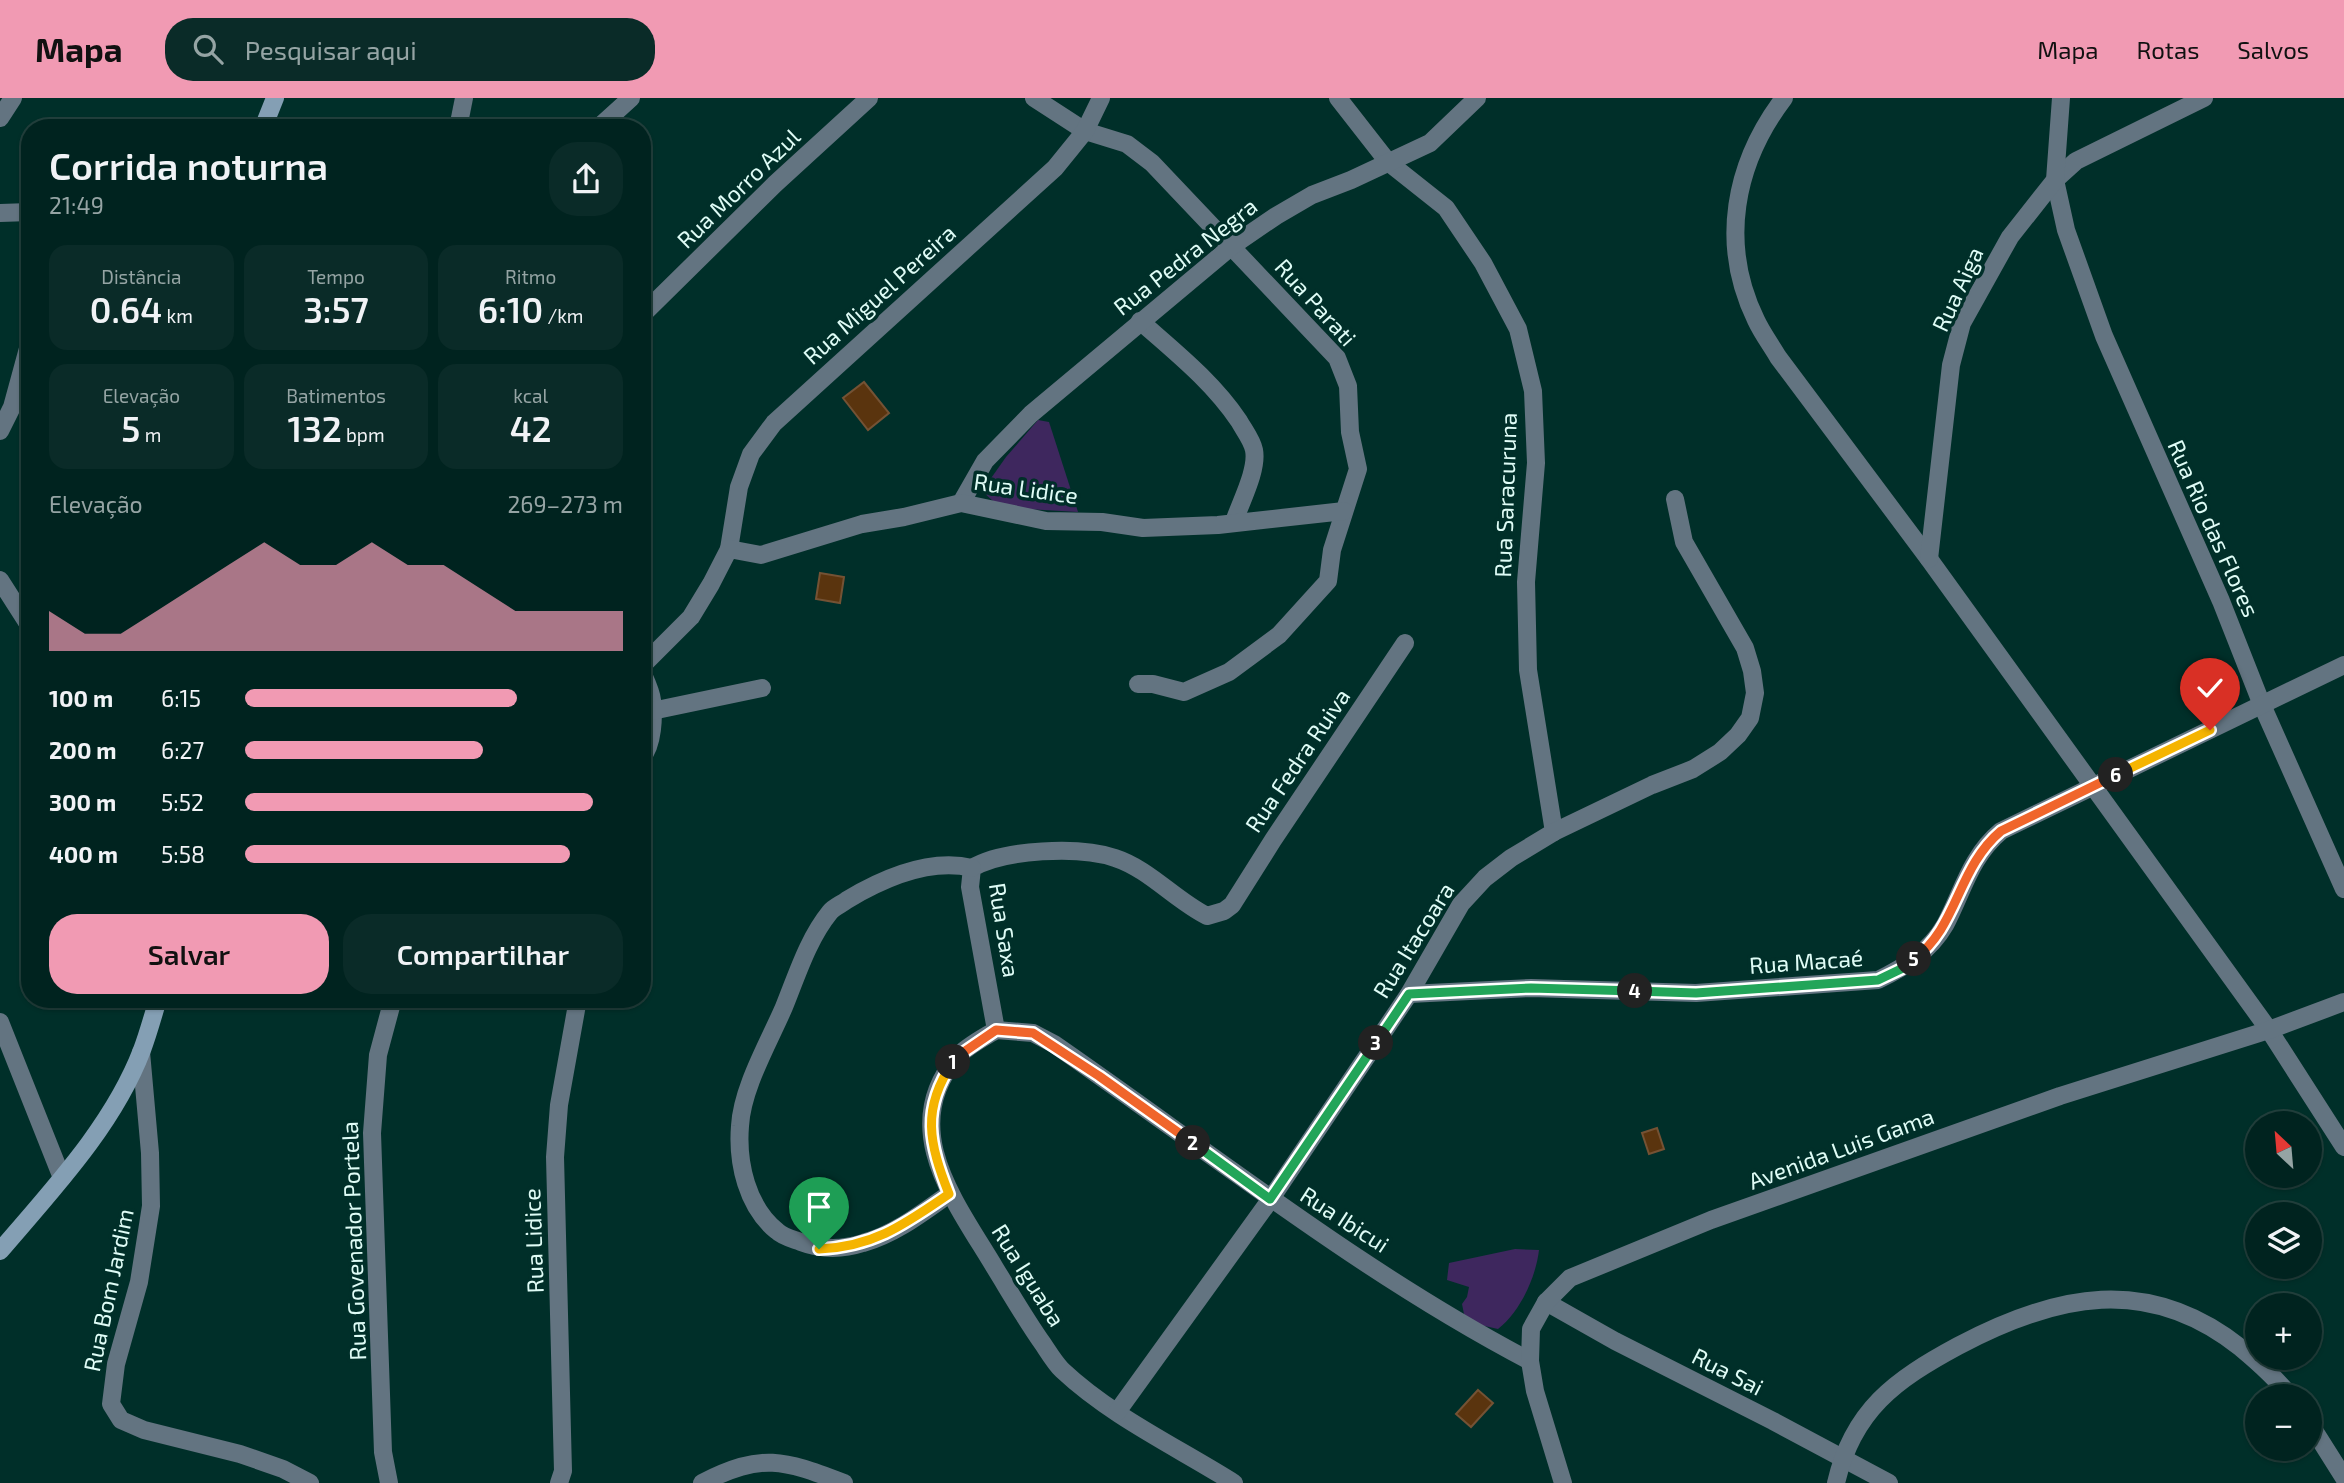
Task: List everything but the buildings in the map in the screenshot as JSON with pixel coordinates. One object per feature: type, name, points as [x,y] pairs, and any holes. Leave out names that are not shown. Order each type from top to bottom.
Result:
[{"type":"main road","points":[[266,119],[275,98]]},
{"type":"main road","points":[[0,1251],[62,1178],[100,1127],[141,1052],[155,1008]]},
{"type":"street","points":[[0,118],[13,98]]},
{"type":"street","points":[[460,119],[464,98]]},
{"type":"street","points":[[608,119],[631,98]]},
{"type":"street","name":"Rua Morro Azul","points":[[651,305],[775,184],[869,98]]},
{"type":"street","name":"Rua Parati","points":[[1034,98],[1086,131],[1126,144],[1138,152],[1232,246],[1337,358],[1349,386],[1350,432],[1358,469],[1332,550],[1328,581],[1279,635],[1230,672],[1184,692],[1153,684],[1138,684]]},
{"type":"street","name":"Rua Miguel Pereira","points":[[729,549],[739,487],[751,454],[774,423],[1055,168],[1086,131],[1101,98]]},
{"type":"street","name":"Rua Saracuruna","points":[[1338,98],[1388,162],[1446,208],[1483,263],[1518,329],[1533,391],[1536,463],[1526,582],[1527,658],[1554,832]]},
{"type":"street","name":"Rua Pedra Negra","points":[[961,503],[985,461],[1031,414],[1232,246],[1312,195],[1430,143],[1477,98]]},
{"type":"street","points":[[1784,98],[1755,142],[1741,180],[1735,216],[1736,253],[1743,289],[1756,322],[1778,357],[1928,559],[2269,1030],[2344,1147]]},
{"type":"street","points":[[2055,180],[2061,98]]},
{"type":"street","name":"Rua Aiga","points":[[1928,559],[1951,365],[1962,323],[2010,237],[2055,180],[2076,160],[2204,98]]},
{"type":"street","name":"Rua Rio das Flores","points":[[2055,180],[2066,230],[2099,324],[2344,889]]},
{"type":"street","points":[[0,213],[21,212]]},
{"type":"street","points":[[1140,321],[1210,384],[1247,433],[1254,451],[1250,480],[1234,522]]},
{"type":"street","points":[[0,431],[12,407],[21,374]]},
{"type":"street","name":"Rua Itacoara","points":[[1117,1412],[1270,1199],[1409,994],[1461,904],[1485,878],[1554,832],[1652,785],[1693,769],[1720,752],[1738,735],[1750,718],[1755,693],[1745,648],[1684,542],[1675,499]]},
{"type":"street","name":"Rua Lidice","points":[[729,549],[761,555],[862,524],[961,503],[1046,521],[1102,522],[1143,528],[1278,520],[1344,511]]},
{"type":"street","points":[[651,657],[691,617],[729,549]]},
{"type":"street","points":[[0,580],[21,613]]},
{"type":"street","name":"Rua Fedra Ruiva","points":[[1232,905],[1405,643]]},
{"type":"street","name":"Rua Macaé","points":[[1409,994],[1531,988],[1696,993],[1878,980],[1901,969],[1923,953],[1944,927],[1965,877],[1988,843],[2001,831],[2344,665]]},
{"type":"street","points":[[652,711],[762,688]]},
{"type":"street","points":[[651,694],[651,719]]},
{"type":"street","name":"Rua Saxa","points":[[996,1030],[970,887],[972,868],[985,861],[1017,853],[1051,851],[1116,858],[1207,916],[1224,911],[1232,905]]},
{"type":"street","points":[[949,1194],[897,1229],[880,1237],[841,1248],[819,1249],[779,1233],[763,1218],[750,1195],[740,1161],[740,1124],[747,1093],[807,950],[831,911],[874,884],[917,870],[941,867],[972,868]]},
{"type":"street","name":"Avenida Luis Gama","points":[[1563,1483],[1535,1391],[1530,1361],[1531,1329],[1546,1302],[1570,1278],[1711,1220],[2060,1096],[2269,1030],[2344,1002]]},
{"type":"street","name":"Rua Govenador Portela","points":[[389,1483],[383,1452],[372,1133],[378,1055],[391,1008]]},
{"type":"street","name":"Rua Lidice","points":[[559,1483],[563,1471],[555,1157],[559,1105],[576,1008]]},
{"type":"street","points":[[0,1022],[62,1178]]},
{"type":"street","name":"Rua Iguaba","points":[[996,1030],[958,1056],[943,1078],[932,1104],[930,1134],[949,1194],[1027,1322],[1060,1368],[1117,1412],[1234,1483]]},
{"type":"street","name":"Rua Ibicui","points":[[996,1030],[1033,1033],[1054,1044],[1270,1199],[1476,1333],[1530,1361]]},
{"type":"street","name":"Rua Bom Jardim","points":[[141,1052],[150,1153],[151,1206],[139,1282],[116,1364],[111,1404],[121,1420],[144,1430],[240,1454],[283,1469],[310,1483]]},
{"type":"street","points":[[1836,1483],[1842,1459],[1869,1409],[1915,1370],[1981,1334],[2020,1316],[2048,1307],[2106,1299],[2153,1303],[2208,1324],[2264,1367],[2279,1384]]},
{"type":"street","name":"Rua Sai","points":[[1546,1302],[1615,1341],[1889,1483]]},
{"type":"street","points":[[2322,1443],[2344,1478]]},
{"type":"street","points":[[702,1483],[719,1474],[763,1461],[789,1464],[844,1483]]},
{"type":"shaded area","points":[[1038,420],[1049,422],[1078,512],[1027,509],[994,502],[982,491],[1006,457]]},
{"type":"shaded area","points":[[1515,1249],[1539,1250],[1526,1293],[1498,1329],[1476,1324],[1464,1314],[1462,1304],[1469,1287],[1447,1280],[1449,1263]]},
{"type":"route","points":[[819,1249],[862,1244],[880,1237],[897,1229],[949,1194],[930,1134],[932,1104],[943,1078],[958,1056],[996,1030],[1033,1033],[1054,1044],[1270,1199],[1409,994],[1531,988],[1696,993],[1878,980],[1901,969],[1923,953],[1944,927],[1976,858],[2001,831],[2210,730]]}]
